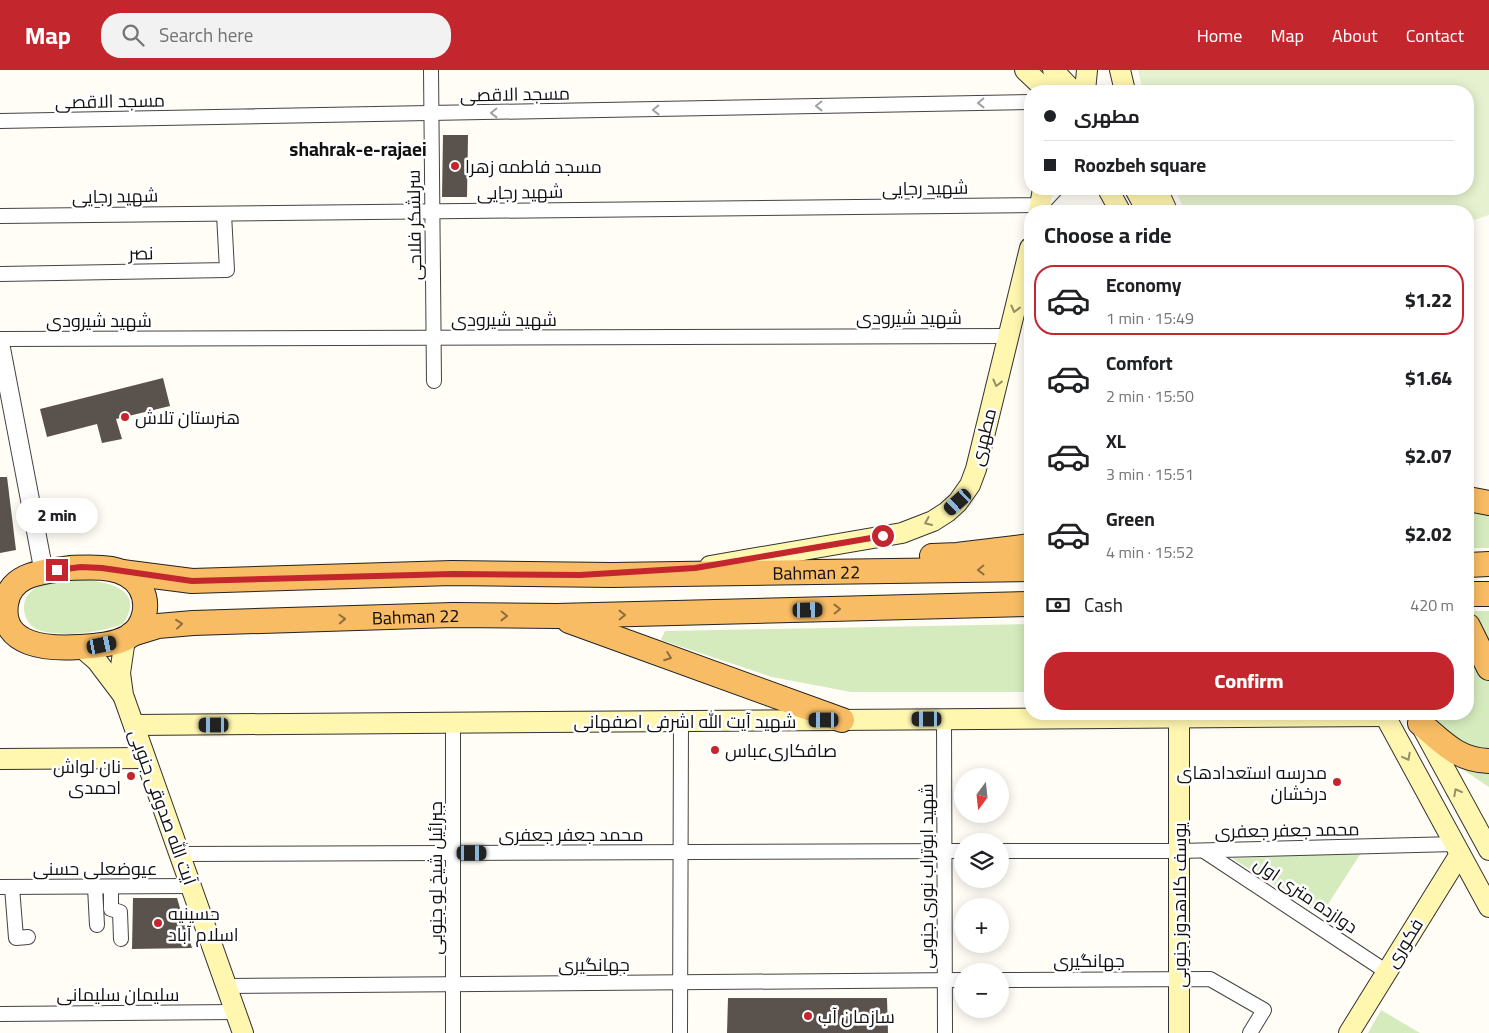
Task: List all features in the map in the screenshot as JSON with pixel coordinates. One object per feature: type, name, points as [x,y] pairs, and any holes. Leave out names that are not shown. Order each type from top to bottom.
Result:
[{"type":"highway","points":[[1474,500],[1489,503]]},
{"type":"highway","points":[[580,575],[957,555],[1024,547]]},
{"type":"highway","points":[[1474,564],[1489,564]]},
{"type":"highway","name":"Bahman 22","points":[[35,574],[81,567],[102,568],[192,581],[452,574],[855,573],[1024,569]]},
{"type":"highway","points":[[122,572],[137,583],[145,600],[143,619],[129,636]]},
{"type":"highway","points":[[0,579],[35,574]]},
{"type":"highway","points":[[10,636],[14,631],[9,623],[6,605],[8,595],[13,587],[35,574]]},
{"type":"highway","name":"Bahman 22","points":[[10,636],[48,647],[92,647],[158,626],[193,623],[452,615],[556,616],[1024,604]]},
{"type":"highway","points":[[556,616],[842,720]]},
{"type":"highway","points":[[1474,638],[1489,668]]},
{"type":"highway","points":[[1420,720],[1457,754],[1475,760],[1489,761]]},
{"type":"main road","points":[[1025,70],[1060,82]]},
{"type":"main road","points":[[1086,85],[1087,70]]},
{"type":"main road","points":[[1120,70],[1123,85]]},
{"type":"main road","name":"مطهری","points":[[695,568],[902,533],[933,521],[947,512],[958,502],[970,485],[976,469],[1024,272]]},
{"type":"main road","points":[[123,695],[120,673],[129,636]]},
{"type":"main road","points":[[81,647],[97,660],[123,695]]},
{"type":"main road","name":"آیت الله صدوقی جنوبی","points":[[123,695],[243,1033]]},
{"type":"main road","name":"شهید آیت الله اشرفی اصفهانی","points":[[134,725],[1024,718]]},
{"type":"main road","name":"یوسف کلاهدوز جنوبی","points":[[1179,1033],[1180,720]]},
{"type":"main road","points":[[1388,720],[1489,908]]},
{"type":"main road","points":[[1419,720],[1485,842]]},
{"type":"main road","points":[[0,759],[146,758]]},
{"type":"main road","points":[[1479,889],[1480,881],[1456,837],[1455,831],[1457,826],[1468,824],[1485,842]]},
{"type":"main road","name":"فکوری","points":[[1349,1033],[1387,972],[1457,849]]},
{"type":"street","name":"سرلشکر فلاحی","points":[[431,70],[434,381]]},
{"type":"street","name":"مسجد الاقصی","points":[[0,122],[1024,102]]},
{"type":"street","name":"شهید رجایی","points":[[0,216],[432,212],[1043,198]]},
{"type":"street","name":"نصر","points":[[0,274],[227,270],[224,214]]},
{"type":"street","name":"شهید شیرودی","points":[[0,339],[1008,336]]},
{"type":"street","points":[[0,343],[35,574]]},
{"type":"street","name":"شهید ابوتراب نوری جنوبی","points":[[944,719],[945,1033]]},
{"type":"street","points":[[680,1033],[681,721]]},
{"type":"street","name":"جبرائیل شیخ لو جنوبی","points":[[453,723],[453,1033]]},
{"type":"street","name":"محمد جعفر جعفری","points":[[1009,851],[1457,849]]},
{"type":"street","name":"محمد جعفر جعفری","points":[[180,854],[954,851]]},
{"type":"street","name":"دوازده متری اول","points":[[1204,851],[1387,972]]},
{"type":"street","points":[[111,886],[111,909],[120,912],[121,939]]},
{"type":"street","name":"عیوضعلی حسنی","points":[[6,887],[191,886]]},
{"type":"street","points":[[6,887],[16,938],[28,937]]},
{"type":"street","points":[[95,887],[97,925]]},
{"type":"street","name":"جهانگیری","points":[[1009,980],[1210,979],[1264,1010],[1250,1033]]},
{"type":"street","name":"جهانگیری","points":[[226,986],[954,980]]},
{"type":"street","name":"سلیمان سلیمانی","points":[[0,1014],[235,1012]]},
{"type":"green space","points":[[1138,70],[1489,70],[1489,215],[1474,220],[1474,205],[1182,205],[1178,195],[1474,195],[1474,85],[1142,85]]},
{"type":"green space","points":[[1474,507],[1489,511],[1489,548],[1474,548]]},
{"type":"green space","points":[[88,580],[116,587],[128,597],[130,604],[129,613],[123,624],[92,632],[56,634],[36,629],[29,623],[24,610],[25,600],[30,592],[47,583]]},
{"type":"green space","points":[[1474,611],[1489,611],[1489,753],[1468,748],[1437,726],[1434,720],[1474,720]]},
{"type":"green space","points":[[1024,624],[1024,692],[851,692],[772,677],[661,640],[665,631]]},
{"type":"green space","points":[[1456,765],[1489,769],[1489,787]]},
{"type":"green space","points":[[1361,853],[1321,915],[1232,858]]},
{"type":"green space","points":[[1381,1010],[1420,1033],[1368,1033]]},
{"type":"building","name":"مسجد فاطمه زهرا","points":[[443,135],[468,135],[467,197],[442,197]]},
{"type":"building","points":[[163,378],[170,406],[116,419],[122,439],[102,443],[97,424],[47,437],[40,409]]},
{"type":"building","points":[[0,477],[7,477],[16,550],[0,553]]},
{"type":"building","name":"حسینیه اسلام آباد","points":[[133,898],[177,898],[192,948],[132,949]]},
{"type":"building","name":"سازمان آب","points":[[728,998],[887,998],[888,1033],[727,1033]]},
{"type":"place","name":"مسجد فاطمه زهرا","points":[[455,166]]},
{"type":"place","name":"هنرستان تلاش","points":[[125,417]]},
{"type":"place","name":"صافکاری‌عباس","points":[[715,750]]},
{"type":"place","name":"نان لواش احمدی","points":[[131,776]]},
{"type":"place","name":"مدرسه استعدادهای درخشان","points":[[1337,782]]},
{"type":"place","name":"حسینیه اسلام آباد","points":[[158,923]]},
{"type":"place","name":"سازمان آب","points":[[808,1016]]},
{"type":"district","name":"shahrak-e-rajaei","points":[[358,149]]},
{"type":"route","points":[[57,570],[81,567],[102,568],[192,581],[452,574],[580,575],[695,568],[883,536]]}]
